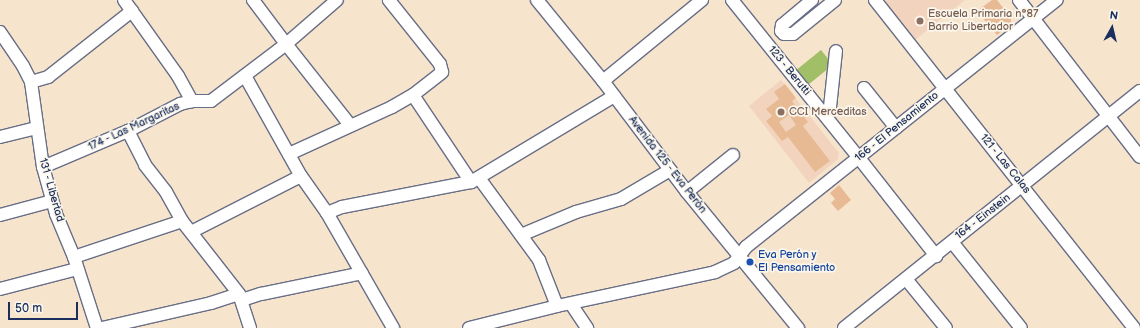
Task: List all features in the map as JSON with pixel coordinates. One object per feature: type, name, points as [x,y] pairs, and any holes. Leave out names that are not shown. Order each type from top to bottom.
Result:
[{"type":"street","points":[[124,0],[178,76],[192,102]]},
{"type":"street","points":[[253,0],[350,125]]},
{"type":"street","name":"174 - Las Margaritas","points":[[43,167],[128,132],[180,104],[211,101],[246,76],[286,44],[337,0]]},
{"type":"street","points":[[289,154],[350,125],[392,108],[413,95],[442,72],[440,64],[389,0]]},
{"type":"street","name":"Avenida 125 - Eva Perón","points":[[537,0],[603,81],[687,192],[798,328]]},
{"type":"street","points":[[603,81],[702,0]]},
{"type":"street","name":"123 - Berutti","points":[[732,0],[826,116],[936,256]]},
{"type":"street","points":[[812,0],[782,25],[781,31],[784,34],[793,34],[835,0]]},
{"type":"street","name":"121 - Las Calas","points":[[875,0],[1134,328]]},
{"type":"street","points":[[1019,0],[1140,157]]},
{"type":"street","name":"166 - El Pensamiento","points":[[469,328],[557,306],[714,272],[734,264],[746,247],[1058,0]]},
{"type":"street","points":[[31,82],[48,77],[132,11]]},
{"type":"street","name":"131 - Libertad","points":[[0,32],[23,66],[31,82],[43,167],[52,202],[74,257],[97,328]]},
{"type":"street","points":[[826,116],[830,107],[836,52]]},
{"type":"street","points":[[246,76],[301,176],[327,212],[393,328]]},
{"type":"street","points":[[864,88],[896,128]]},
{"type":"street","name":"164 - Einstein","points":[[844,328],[936,256],[1140,91]]},
{"type":"street","points":[[413,95],[475,180],[521,235],[539,260],[557,306]]},
{"type":"street","points":[[327,212],[342,207],[475,180],[614,96]]},
{"type":"street","points":[[0,137],[37,128]]},
{"type":"street","points":[[128,132],[145,164],[166,192],[182,220],[240,297],[250,328]]},
{"type":"street","points":[[687,192],[733,155]]},
{"type":"street","points":[[521,235],[580,210],[621,199],[670,170]]},
{"type":"street","points":[[191,232],[301,176]]},
{"type":"street","points":[[0,215],[52,202]]},
{"type":"street","points":[[74,257],[182,220]]},
{"type":"street","points":[[952,242],[1021,328]]},
{"type":"street","points":[[0,289],[78,269]]},
{"type":"street","points":[[102,328],[211,303],[362,273]]},
{"type":"street","points":[[906,279],[946,328]]},
{"type":"street","points":[[571,304],[587,328]]},
{"type":"shaded area","name":"Escuela Primaria n°87 Barrio Libertador","points":[[887,0],[965,0],[915,40],[885,2]]},
{"type":"shaded area","points":[[781,80],[839,153],[838,159],[809,183],[749,106]]},
{"type":"green space","points":[[821,50],[833,65],[806,87],[794,72]]},
{"type":"building","points":[[992,0],[997,0],[1011,18],[1011,24],[997,35],[977,11]]},
{"type":"building","points":[[785,84],[796,98],[792,101],[808,122],[803,126],[830,161],[815,172],[788,137],[782,141],[766,121],[772,116],[766,109],[779,99],[774,92]],"holes":[[[789,115],[796,125],[786,132],[779,122]]]},
{"type":"building","points":[[839,185],[851,200],[838,211],[831,203],[835,199],[830,193]]},
{"type":"place","name":"Escuela Primaria n°87 Barrio Libertador","points":[[920,21]]},
{"type":"place","name":"CCI Merceditas","points":[[781,112]]},
{"type":"place","name":"Eva Perón y El Pensamiento","points":[[750,262]]}]
